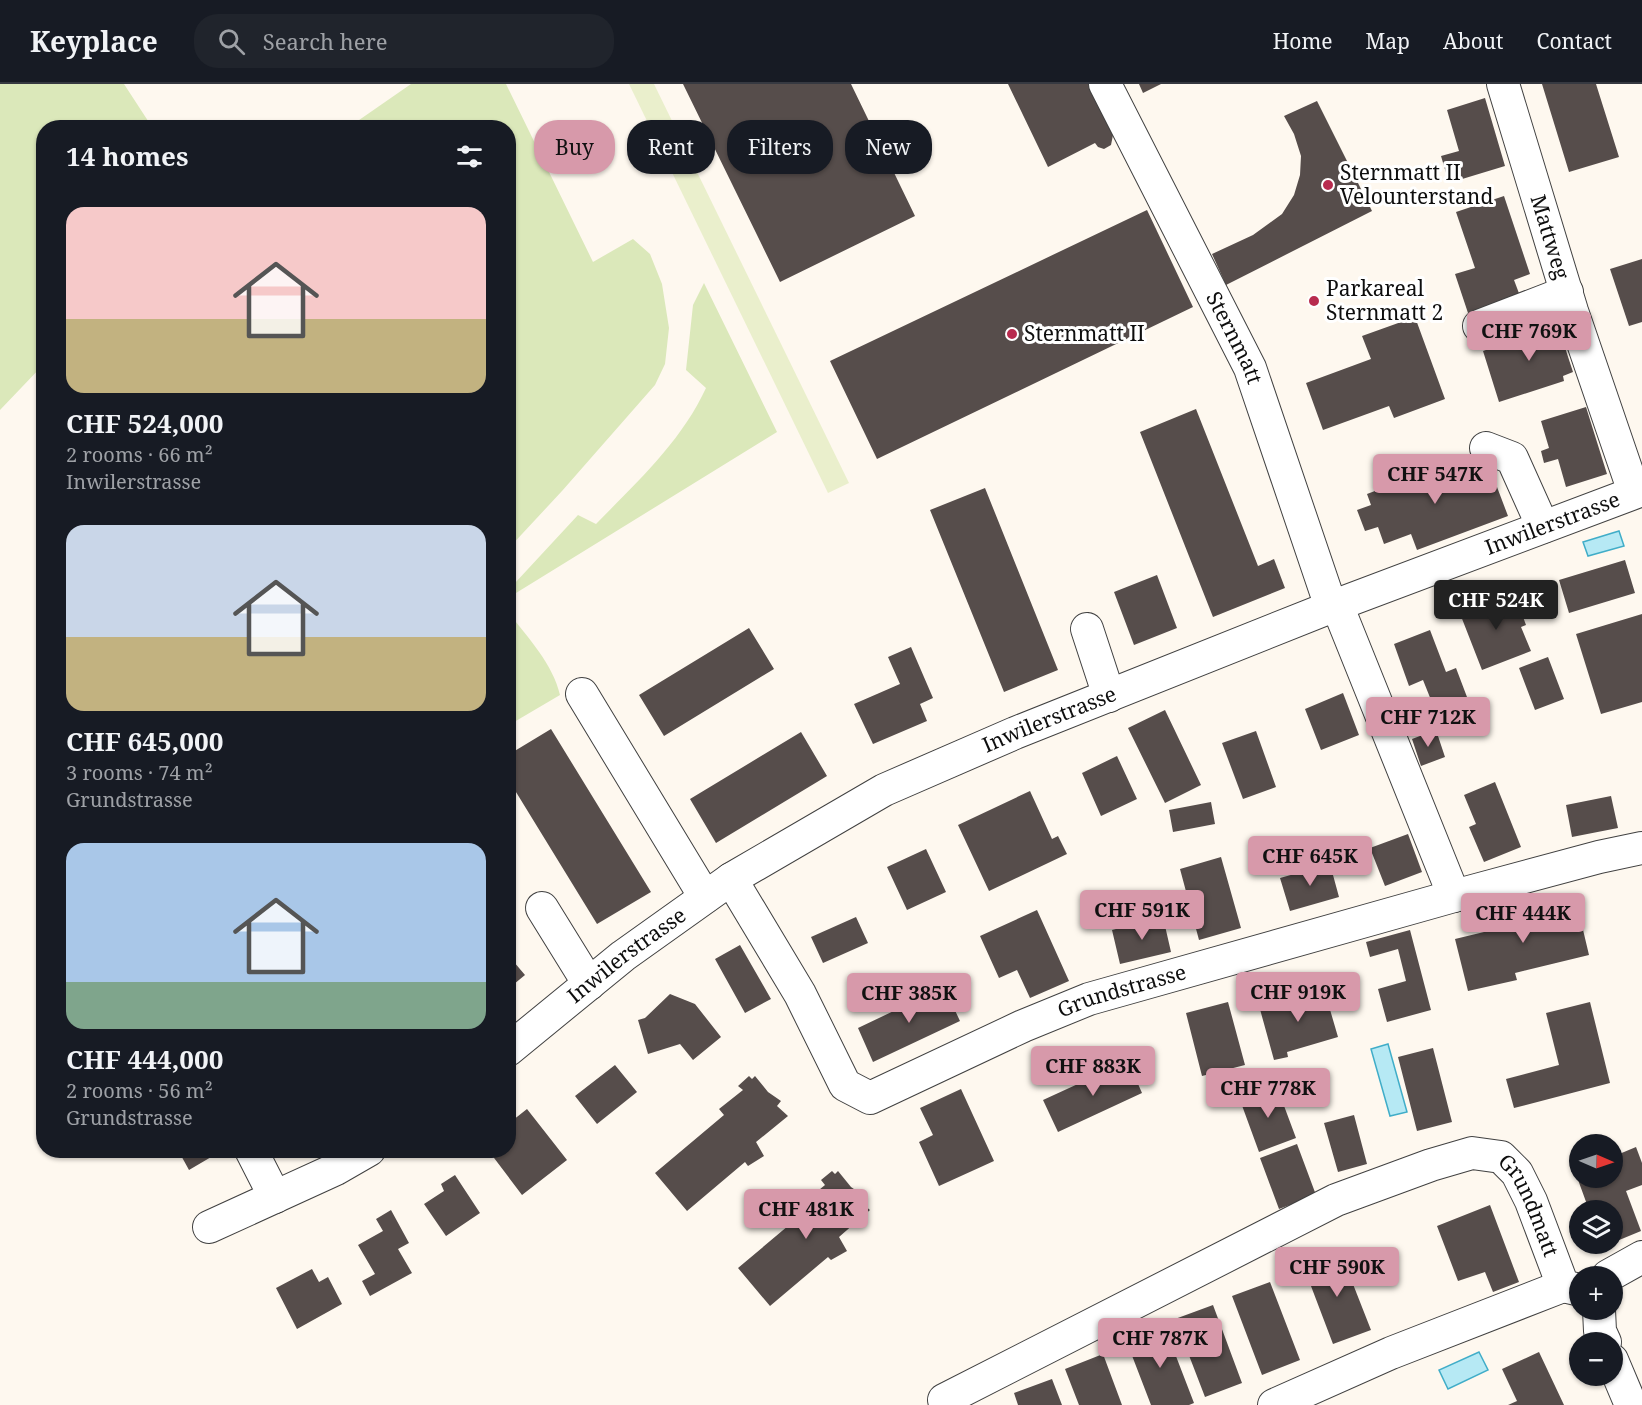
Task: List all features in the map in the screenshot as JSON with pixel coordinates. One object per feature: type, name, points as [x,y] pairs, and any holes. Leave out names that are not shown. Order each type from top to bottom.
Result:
[{"type":"street","name":"Sternmatt","points":[[1105,84],[1250,368],[1334,606]]},
{"type":"street","name":"Mattweg","points":[[1503,84],[1567,292],[1638,491]]},
{"type":"street","points":[[1479,326],[1567,292]]},
{"type":"street","points":[[1486,448],[1512,458],[1543,527]]},
{"type":"street","name":"Inwilerstrasse","points":[[516,1043],[623,956],[731,879],[884,790],[1015,733],[1334,606],[1638,491]]},
{"type":"street","points":[[1334,606],[1454,896]]},
{"type":"street","points":[[1087,629],[1109,696]]},
{"type":"street","points":[[582,694],[705,897]]},
{"type":"street","name":"Grundstrasse","points":[[731,879],[800,994],[846,1085],[870,1098],[1023,1026],[1089,999],[1454,896],[1599,857],[1642,848]]},
{"type":"street","points":[[542,908],[589,984]]},
{"type":"street","name":"Grundmatt","points":[[944,1400],[1336,1200],[1431,1165],[1472,1153],[1501,1157],[1517,1173],[1569,1284]]},
{"type":"street","points":[[254,1158],[275,1197]]},
{"type":"street","points":[[209,1227],[336,1170],[356,1158]]},
{"type":"street","points":[[1623,1268],[1642,1257]]},
{"type":"street","name":"Grundmatt","points":[[1274,1405],[1391,1353],[1569,1289]]},
{"type":"street","points":[[1623,1385],[1632,1405]]},
{"type":"green space","points":[[0,84],[124,84],[147,120],[36,120],[36,372],[0,410]]},
{"type":"green space","points":[[411,84],[506,84],[534,141],[534,174],[550,174],[593,262],[633,239],[650,254],[662,284],[669,328],[665,364],[655,385],[516,540],[516,120],[359,120]]},
{"type":"green space","points":[[629,84],[654,84],[672,120],[647,120]]},
{"type":"green space","points":[[673,174],[698,174],[849,483],[828,493]]},
{"type":"green space","points":[[704,283],[777,432],[516,593],[516,582],[578,515],[596,524],[671,444],[696,408],[706,388],[686,370],[693,305]]},
{"type":"green space","points":[[516,622],[546,662],[560,695],[516,721]]},
{"type":"water","points":[[1619,531],[1624,546],[1588,556],[1583,542]]},
{"type":"water","points":[[1388,1044],[1407,1112],[1390,1116],[1371,1049]]},
{"type":"water","points":[[1479,1352],[1488,1370],[1448,1389],[1439,1370]]},
{"type":"building","points":[[683,84],[851,84],[868,120],[845,120],[845,174],[895,174],[915,216],[780,282],[727,174],[833,174],[833,120],[727,120],[727,174],[715,149],[715,120],[701,120]]},
{"type":"building","points":[[1008,84],[1088,84],[1113,135],[1111,145],[1104,149],[1095,143],[1048,167]]},
{"type":"building","points":[[1139,84],[1161,84],[1143,93]]},
{"type":"building","points":[[1542,84],[1596,84],[1619,157],[1569,172]]},
{"type":"building","points":[[1485,98],[1505,166],[1449,183],[1441,156],[1459,151],[1447,110]]},
{"type":"building","name":"Sternmatt II Velounterstand","points":[[1317,101],[1372,211],[1226,285],[1212,254],[1253,235],[1282,214],[1294,195],[1300,175],[1301,156],[1294,134],[1284,116]]},
{"type":"building","points":[[1504,196],[1530,274],[1514,280],[1523,304],[1471,322],[1455,274],[1475,268],[1456,212]]},
{"type":"building","name":"Sternmatt II","points":[[1147,210],[1193,307],[877,459],[830,361]]},
{"type":"building","points":[[1642,259],[1642,322],[1629,326],[1610,269]]},
{"type":"building","points":[[1415,317],[1445,399],[1394,418],[1389,406],[1323,430],[1306,383],[1371,359],[1362,336]]},
{"type":"building","points":[[1556,320],[1573,372],[1563,376],[1564,381],[1499,402],[1483,351],[1527,336],[1524,330]]},
{"type":"building","points":[[1586,407],[1607,474],[1566,487],[1558,459],[1544,463],[1541,451],[1549,448],[1541,421]]},
{"type":"building","points":[[1196,409],[1258,566],[1274,559],[1285,588],[1213,617],[1140,432]]},
{"type":"building","points":[[1486,458],[1508,516],[1417,550],[1411,534],[1384,544],[1378,527],[1365,531],[1357,510],[1371,505],[1367,494],[1438,467],[1441,475]]},
{"type":"building","points":[[985,488],[1058,670],[1004,692],[930,510]]},
{"type":"building","points":[[1625,560],[1635,593],[1569,613],[1559,580]]},
{"type":"building","points":[[1157,575],[1177,628],[1134,645],[1114,592]]},
{"type":"building","points":[[1508,592],[1514,608],[1519,606],[1526,625],[1521,627],[1531,651],[1482,670],[1459,611]]},
{"type":"building","points":[[1642,614],[1642,702],[1601,714],[1576,634]]},
{"type":"building","points":[[749,628],[774,669],[664,736],[639,695]]},
{"type":"building","points":[[1430,630],[1446,672],[1456,668],[1467,697],[1435,710],[1423,680],[1409,686],[1394,644]]},
{"type":"building","points":[[911,647],[933,698],[920,704],[927,721],[873,744],[854,704],[900,684],[888,657]]},
{"type":"building","points":[[1548,657],[1564,699],[1535,710],[1519,668]]},
{"type":"building","points":[[1343,693],[1359,735],[1321,750],[1305,709]]},
{"type":"building","points":[[1165,710],[1201,785],[1165,803],[1128,728]]},
{"type":"building","points":[[551,729],[651,892],[597,924],[516,792],[516,750]]},
{"type":"building","points":[[1436,730],[1445,757],[1421,766],[1412,739]]},
{"type":"building","points":[[1256,731],[1276,787],[1243,799],[1222,743]]},
{"type":"building","points":[[801,732],[827,776],[716,843],[690,799]]},
{"type":"building","points":[[1117,756],[1137,799],[1101,816],[1082,773]]},
{"type":"building","points":[[1495,782],[1521,847],[1484,862],[1469,827],[1476,824],[1464,795]]},
{"type":"building","points":[[1030,791],[1052,839],[1058,836],[1067,854],[989,891],[958,825]]},
{"type":"building","points":[[1611,796],[1618,828],[1572,837],[1566,805]]},
{"type":"building","points":[[1211,802],[1215,824],[1173,832],[1169,810]]},
{"type":"building","points":[[1408,834],[1422,872],[1385,886],[1370,848]]},
{"type":"building","points":[[926,849],[946,892],[907,910],[887,867]]},
{"type":"building","points":[[1221,857],[1241,928],[1199,940],[1180,869]]},
{"type":"building","points":[[1330,864],[1339,897],[1290,911],[1280,878]]},
{"type":"building","points":[[1575,896],[1589,955],[1515,973],[1517,980],[1468,991],[1455,939],[1513,925],[1510,912]]},
{"type":"building","points":[[1037,910],[1069,981],[1030,998],[1017,970],[999,978],[980,936]]},
{"type":"building","points":[[856,917],[868,943],[823,963],[811,937]]},
{"type":"building","points":[[1163,917],[1171,952],[1120,964],[1112,930]]},
{"type":"building","points":[[1410,930],[1431,1010],[1387,1022],[1378,989],[1406,981],[1398,949],[1370,957],[1366,942]]},
{"type":"building","points":[[740,945],[771,999],[745,1013],[715,959]]},
{"type":"building","points":[[516,964],[525,975],[516,982]]},
{"type":"building","points":[[944,987],[960,1021],[873,1062],[858,1028]]},
{"type":"building","points":[[1324,989],[1338,1037],[1287,1052],[1288,1057],[1274,1060],[1258,1002],[1272,999],[1273,1004]]},
{"type":"building","points":[[670,994],[695,1004],[721,1037],[693,1060],[680,1044],[648,1054],[638,1020],[645,1018]]},
{"type":"building","points":[[1228,1002],[1245,1065],[1202,1076],[1186,1013]]},
{"type":"building","points":[[1590,1002],[1610,1083],[1514,1108],[1506,1079],[1559,1065],[1546,1013]]},
{"type":"building","points":[[1433,1048],[1452,1122],[1417,1131],[1398,1057]]},
{"type":"building","points":[[1128,1061],[1142,1093],[1058,1132],[1043,1100]]},
{"type":"building","points":[[615,1065],[637,1092],[597,1124],[575,1096]]},
{"type":"building","points":[[749,1076],[752,1079],[755,1076],[768,1092],[781,1101],[777,1106],[788,1116],[756,1142],[764,1156],[748,1166],[745,1162],[687,1211],[655,1173],[724,1115],[719,1109],[743,1090],[738,1086]]},
{"type":"building","points":[[1277,1087],[1296,1138],[1259,1152],[1240,1100]]},
{"type":"building","points":[[961,1089],[994,1161],[939,1186],[919,1142],[933,1135],[920,1108]]},
{"type":"building","points":[[527,1109],[567,1160],[522,1195],[494,1158],[516,1158],[516,1118]]},
{"type":"building","points":[[1354,1115],[1367,1164],[1338,1172],[1324,1123]]},
{"type":"building","points":[[1297,1144],[1316,1195],[1279,1209],[1260,1158]]},
{"type":"building","points":[[1636,1147],[1642,1163],[1642,1185],[1626,1191],[1641,1231],[1623,1238],[1623,1200],[1585,1200],[1581,1188],[1623,1188],[1623,1152]]},
{"type":"building","points":[[182,1158],[209,1158],[189,1170]]},
{"type":"building","points":[[832,1171],[835,1174],[838,1171],[851,1187],[864,1196],[859,1201],[870,1210],[839,1237],[847,1251],[831,1260],[828,1257],[770,1306],[738,1268],[807,1210],[802,1204],[825,1185],[821,1180]]},
{"type":"building","points":[[455,1175],[480,1213],[446,1236],[424,1204],[444,1191],[441,1184]]},
{"type":"building","points":[[1490,1205],[1519,1282],[1493,1292],[1485,1272],[1458,1281],[1437,1226]]},
{"type":"building","points":[[391,1210],[409,1243],[398,1249],[412,1273],[370,1296],[362,1281],[375,1274],[358,1245],[383,1231],[376,1219]]},
{"type":"building","points":[[1340,1251],[1371,1330],[1333,1344],[1303,1265]]},
{"type":"building","points":[[312,1269],[319,1282],[328,1277],[342,1304],[297,1329],[276,1288]]},
{"type":"building","points":[[1270,1282],[1300,1360],[1262,1375],[1232,1296]]},
{"type":"building","points":[[1213,1305],[1242,1383],[1205,1397],[1175,1319]]},
{"type":"building","points":[[1164,1325],[1194,1403],[1189,1405],[1151,1405],[1126,1340]]},
{"type":"building","points":[[1539,1352],[1564,1405],[1508,1405],[1517,1401],[1502,1369]]},
{"type":"building","points":[[1103,1354],[1122,1405],[1079,1405],[1065,1369]]},
{"type":"building","points":[[1052,1379],[1062,1405],[1018,1405],[1014,1393]]},
{"type":"place","name":"Sternmatt II Velounterstand","points":[[1328,185]]},
{"type":"place","name":"Parkareal Sternmatt 2","points":[[1314,301]]},
{"type":"place","name":"Sternmatt II","points":[[1012,334]]}]
